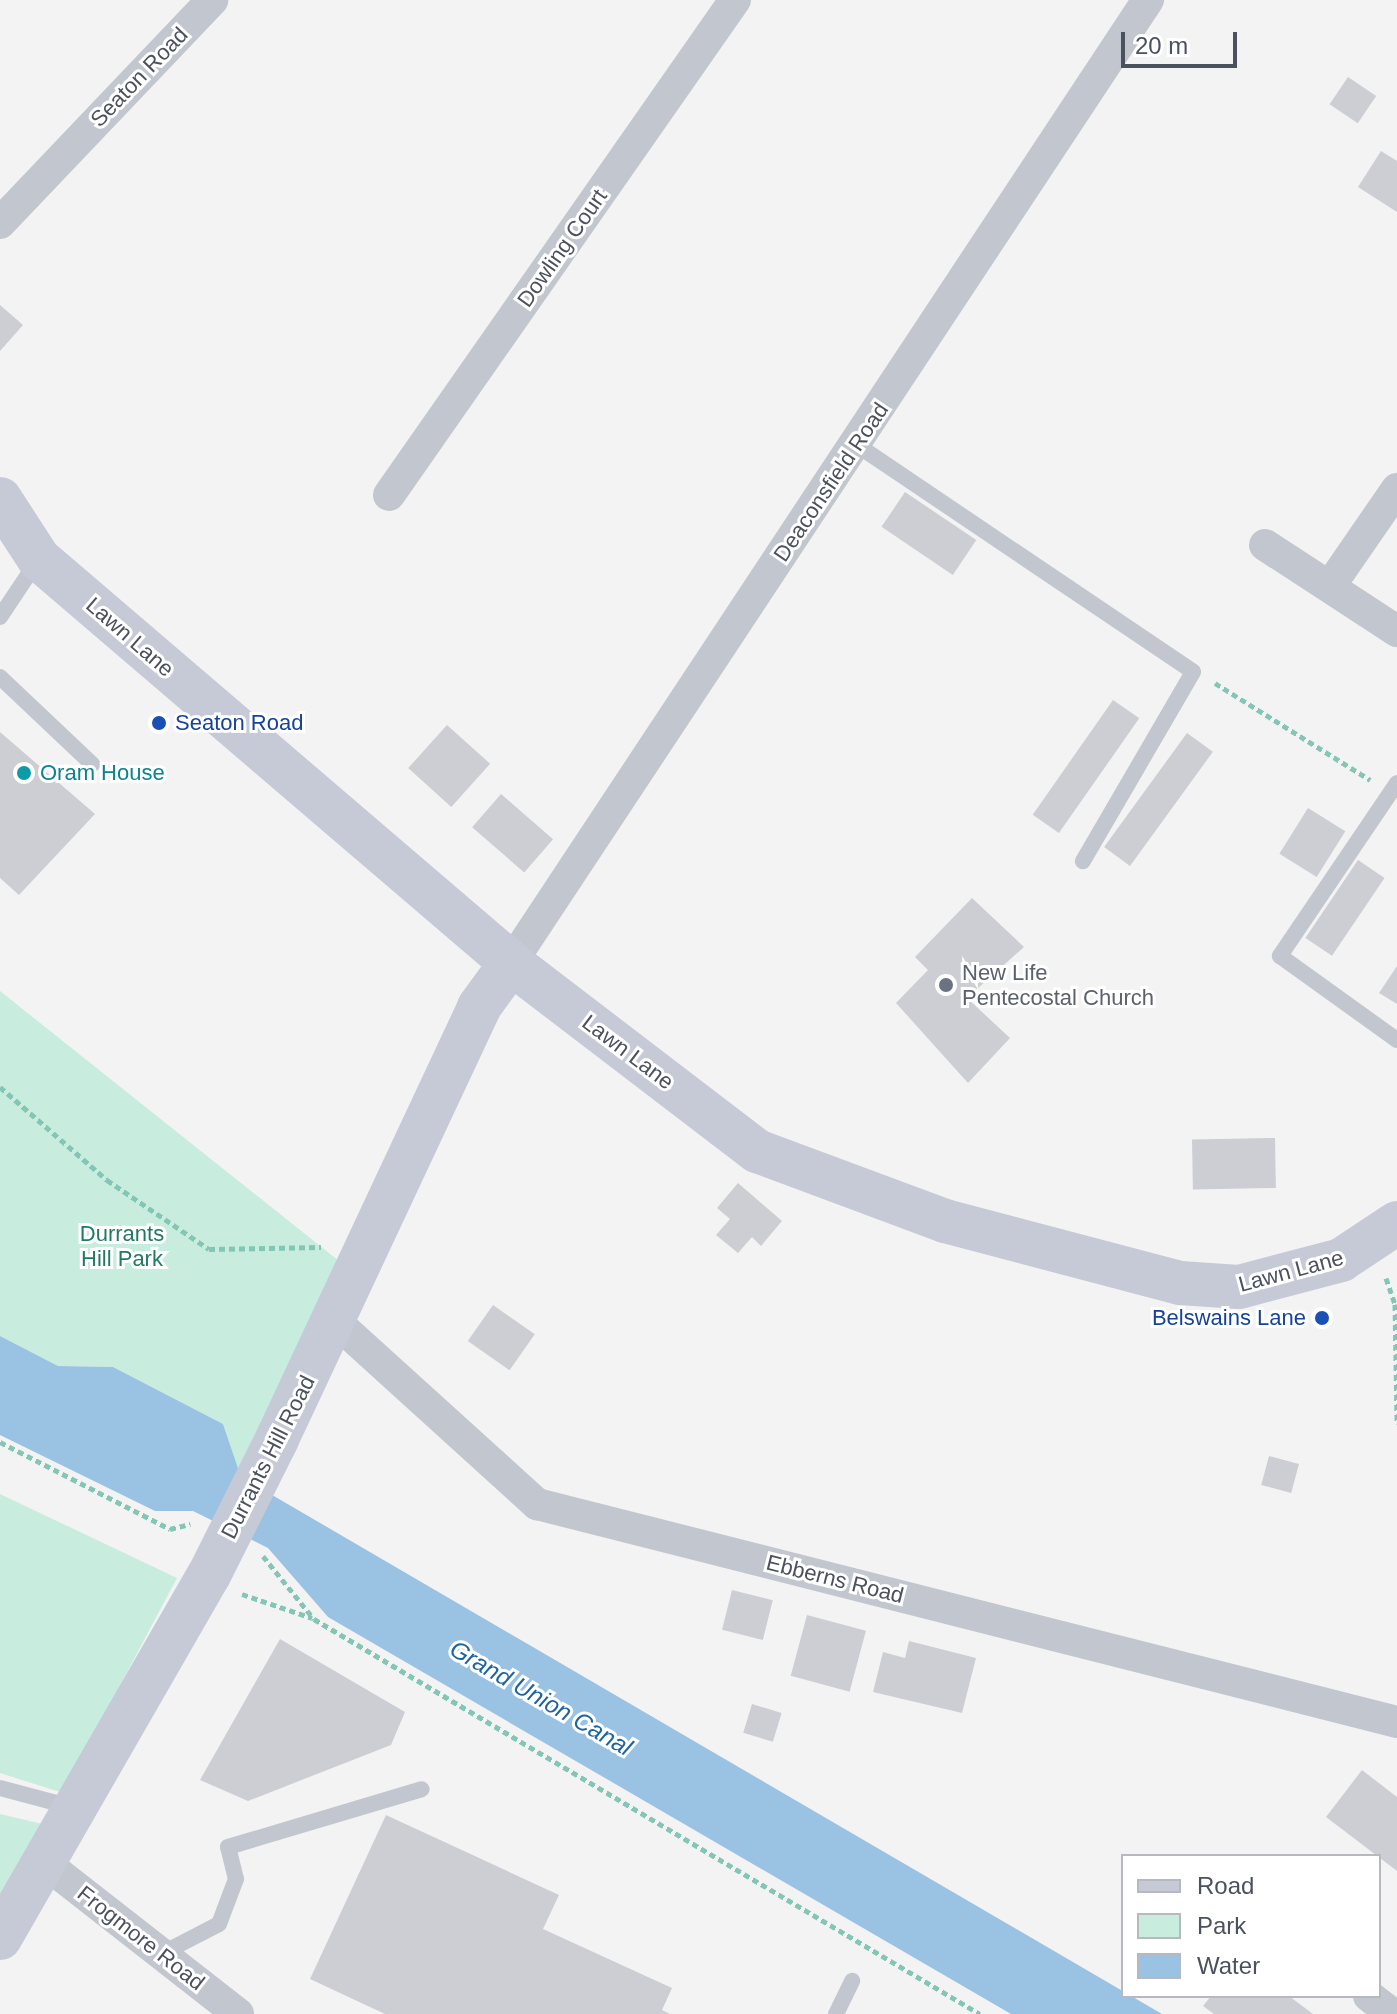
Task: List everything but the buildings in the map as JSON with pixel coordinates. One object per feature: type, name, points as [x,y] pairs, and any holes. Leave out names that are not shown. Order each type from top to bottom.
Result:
[{"type":"street","name":"Seaton Road","points":[[0,223],[212,0]]},
{"type":"street","name":"Dowling Court","points":[[389,495],[735,0]]},
{"type":"street","name":"Deaconsfield Road","points":[[511,963],[857,445],[1148,0]]},
{"type":"street","points":[[1330,586],[1397,489]]},
{"type":"street","name":"Lawn Lane","points":[[0,499],[39,559],[511,963],[757,1151],[945,1221],[1180,1283],[1239,1287],[1385,1234]]},
{"type":"street","points":[[1265,545],[1397,631]]},
{"type":"street","name":"Durrants Hill Road","points":[[0,1938],[45,1863],[72,1807],[209,1575],[335,1321],[479,1007],[511,963]]},
{"type":"street","name":"Ebberns Road","points":[[335,1321],[537,1504],[1397,1722]]},
{"type":"street","name":"Frogmore Road","points":[[45,1863],[238,2014]]},
{"type":"street","points":[[1372,1998],[1392,2014]]},
{"type":"lane","points":[[857,445],[1193,672],[1083,861]]},
{"type":"lane","points":[[0,617],[39,559]]},
{"type":"lane","points":[[0,677],[92,764]]},
{"type":"lane","points":[[1394,788],[1280,956],[1397,1040]]},
{"type":"lane","points":[[0,1788],[72,1807]]},
{"type":"lane","points":[[161,1954],[219,1924],[236,1879],[228,1847],[422,1789]]},
{"type":"lane","points":[[836,2014],[852,1981]]},
{"type":"path","points":[[1193,672],[1394,788]]},
{"type":"path","points":[[0,1087],[107,1180],[209,1249],[370,1246]]},
{"type":"path","points":[[1385,1234],[1395,1304],[1397,1424]]},
{"type":"path","points":[[0,1442],[170,1529],[197,1522]]},
{"type":"path","points":[[247,1547],[314,1619],[980,2014]]},
{"type":"green space","name":"Durrants Hill Park","points":[[0,991],[339,1261],[240,1474],[223,1424],[113,1367],[58,1366],[0,1336]]},
{"type":"green space","points":[[0,1494],[177,1578],[63,1793],[0,1773]]},
{"type":"green space","points":[[0,1814],[51,1826],[0,1928]]},
{"type":"water","name":"Grand Union Canal","points":[[0,1336],[58,1366],[113,1367],[223,1424],[240,1474],[267,1492],[1121,1990],[1121,1998],[1135,1998],[1162,2014],[1011,2014],[328,1617],[268,1548],[193,1511],[155,1511],[0,1435]]},
{"type":"place","name":"Seaton Road","points":[[159,723]]},
{"type":"place","name":"Oram House","points":[[24,773]]},
{"type":"place","name":"New Life Pentecostal Church","points":[[946,985]]},
{"type":"place","name":"Belswains Lane","points":[[1322,1318]]}]
